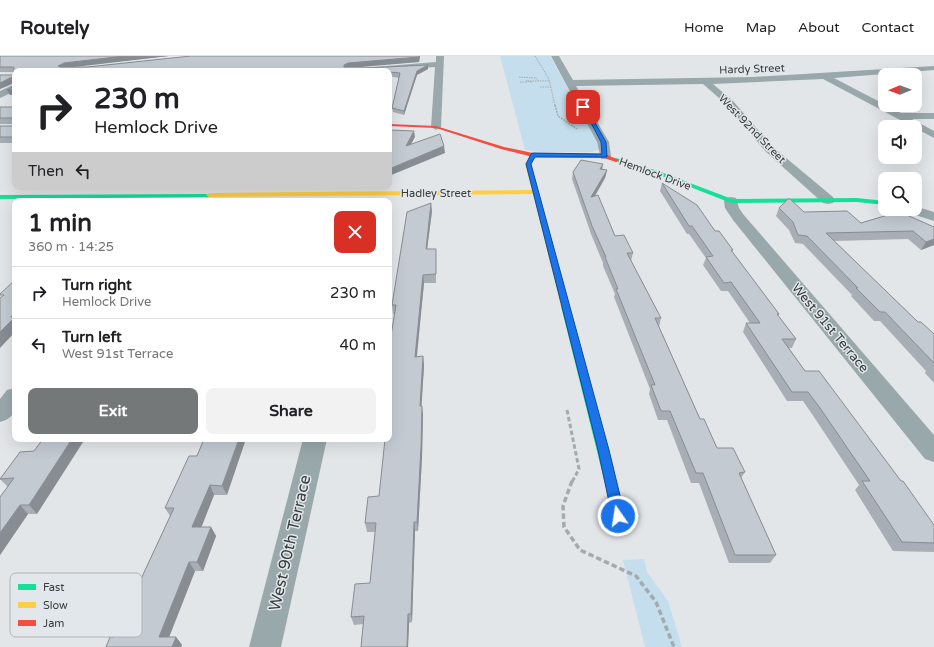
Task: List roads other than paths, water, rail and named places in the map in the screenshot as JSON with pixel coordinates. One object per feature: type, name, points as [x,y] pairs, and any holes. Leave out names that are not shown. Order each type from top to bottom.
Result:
[{"type":"street","points":[[555,56],[603,142],[605,156]]},
{"type":"street","points":[[374,68],[440,60],[436,127]]},
{"type":"street","name":"Hardy Street","points":[[570,83],[706,82],[826,77],[934,68]]},
{"type":"street","points":[[826,77],[934,135]]},
{"type":"street","name":"West 92nd Street","points":[[706,82],[730,103],[769,149],[828,200]]},
{"type":"street","points":[[0,95],[12,89]]},
{"type":"street","points":[[898,116],[934,116]]},
{"type":"street","name":"Hemlock Drive","points":[[392,125],[436,127],[503,148],[533,155],[605,156],[659,173],[731,201],[828,200]]},
{"type":"street","points":[[533,155],[528,164],[603,450],[618,516]]},
{"type":"street","name":"Hadley Street","points":[[0,197],[373,197],[535,192]]},
{"type":"street","points":[[828,200],[857,200],[878,202]]},
{"type":"street","name":"West 91st Terrace","points":[[731,201],[732,208],[738,217],[934,452]]},
{"type":"street","points":[[922,213],[934,217]]},
{"type":"street","points":[[0,414],[12,400]]},
{"type":"street","name":"West 90th Terrace","points":[[265,647],[314,442]]}]
